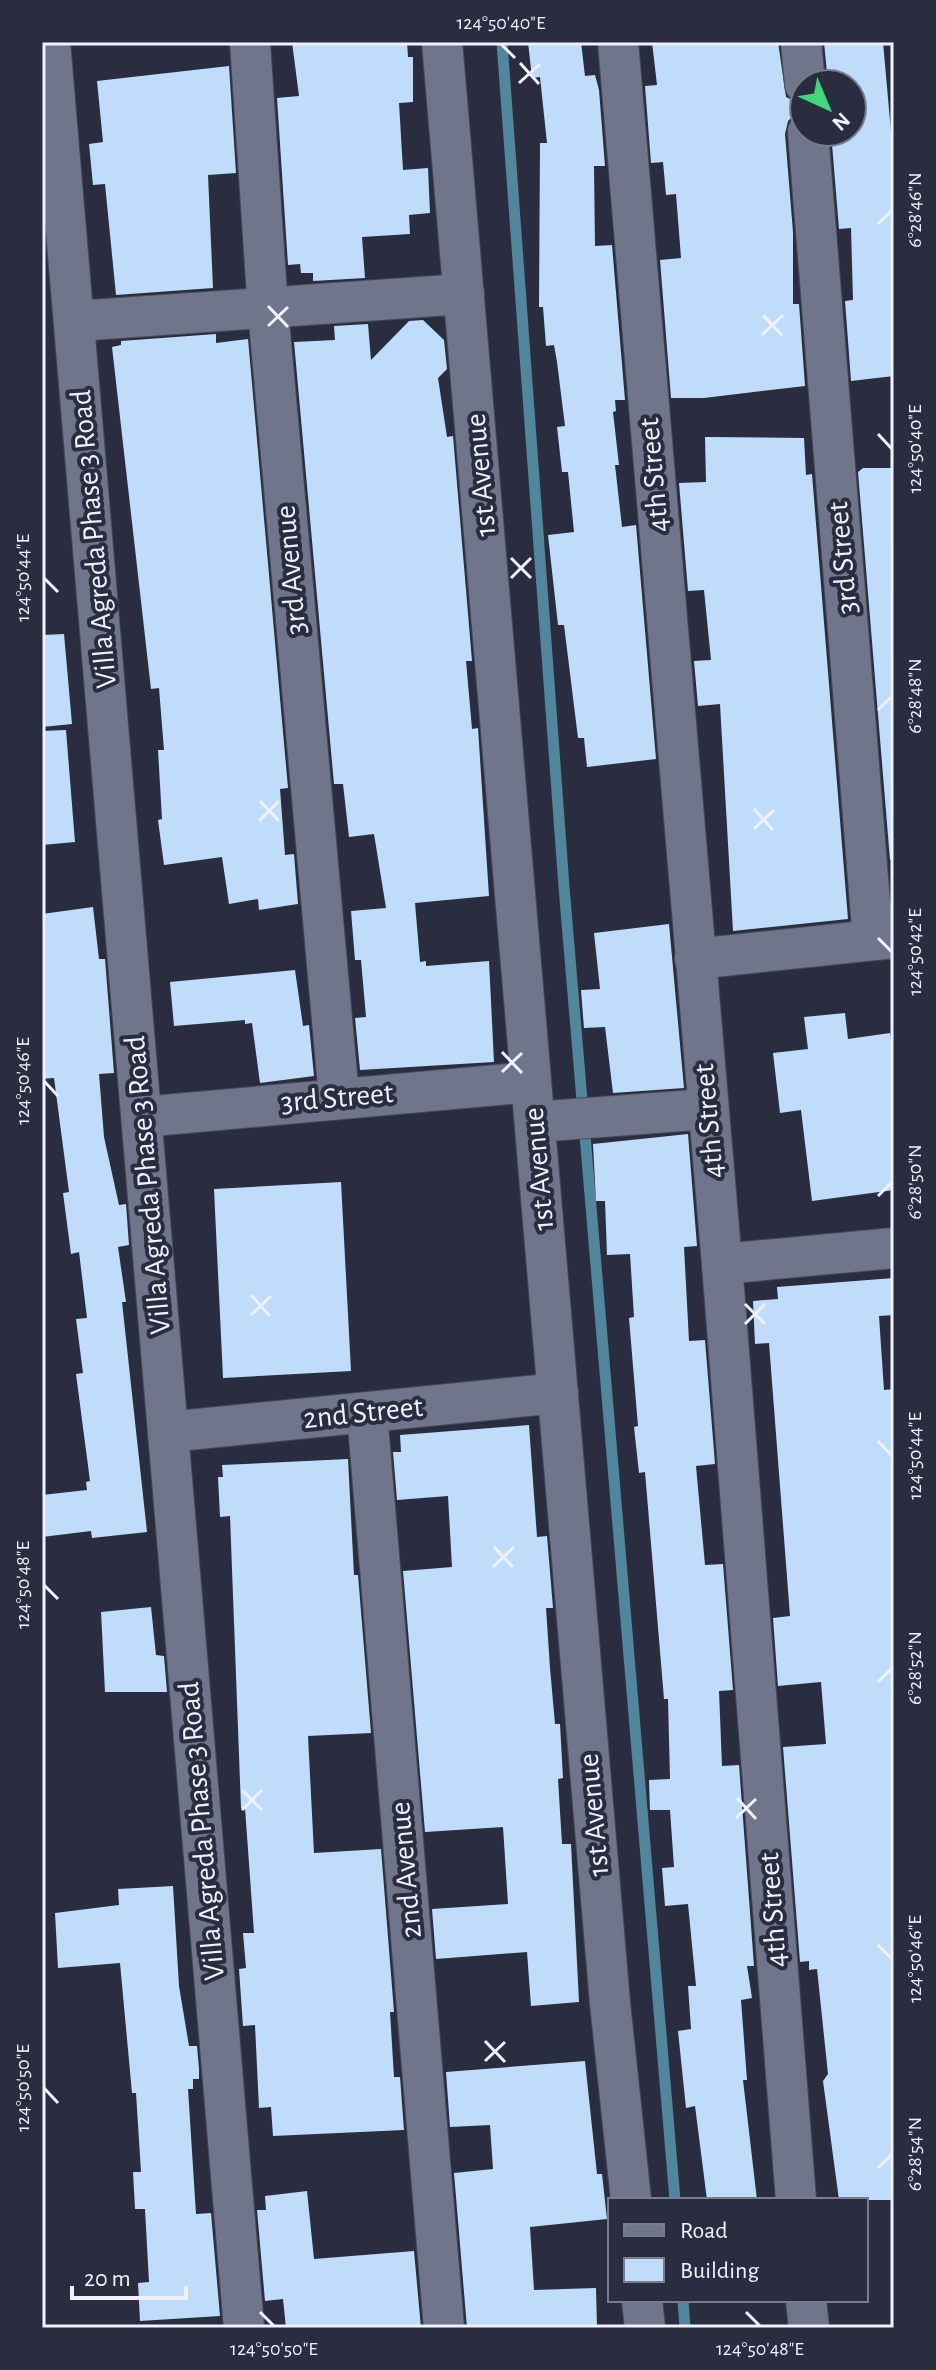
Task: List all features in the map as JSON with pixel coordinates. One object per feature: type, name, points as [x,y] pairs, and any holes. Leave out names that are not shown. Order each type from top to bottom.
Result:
[{"type":"street","name":"Villa Agreda Phase 3 Road","points":[[50,42],[244,2328]]},
{"type":"street","name":"3rd Avenue","points":[[250,42],[268,310],[339,1097]]},
{"type":"street","name":"1st Avenue","points":[[442,42],[531,1082],[569,1119],[558,1393],[610,2003],[631,2198]]},
{"type":"street","name":"4th Street","points":[[618,42],[722,1264],[796,2198]]},
{"type":"street","points":[[801,42],[803,68]]},
{"type":"street","name":"3rd Street","points":[[695,959],[884,939],[809,148]]},
{"type":"street","points":[[76,321],[464,294]]},
{"type":"street","name":"3rd Street","points":[[142,1117],[531,1082]]},
{"type":"street","points":[[569,1119],[708,1109]]},
{"type":"street","points":[[722,1264],[894,1248]]},
{"type":"street","name":"2nd Street","points":[[168,1432],[558,1393]]},
{"type":"street","name":"2nd Avenue","points":[[367,1413],[444,2328]]},
{"type":"street","points":[[642,2302],[645,2328]]},
{"type":"street","points":[[806,2302],[809,2328]]},
{"type":"building","points":[[292,42],[407,42],[408,57],[413,57],[413,102],[399,103],[403,170],[428,168],[430,213],[409,215],[410,234],[362,237],[365,278],[313,281],[313,273],[301,273],[300,264],[288,265],[277,98],[299,96]]},
{"type":"building","points":[[528,42],[581,42],[585,76],[595,75],[599,90],[605,166],[594,166],[595,246],[612,245],[625,400],[615,400],[616,411],[613,412],[619,465],[615,465],[622,527],[636,525],[656,759],[587,767],[584,738],[578,738],[564,625],[558,625],[548,535],[574,532],[568,472],[562,472],[557,427],[565,426],[557,362],[554,345],[546,346],[543,307],[539,307],[540,143],[547,143],[540,77],[532,78]]},
{"type":"building","points":[[652,42],[778,42],[788,98],[785,134],[793,232],[793,304],[799,304],[805,386],[704,398],[671,398],[660,260],[681,258],[676,194],[666,195],[663,162],[651,163],[645,86],[657,85]]},
{"type":"building","points":[[824,42],[883,42],[894,166],[894,376],[851,381],[845,301],[853,300],[851,228],[839,229],[832,148],[868,148],[868,68],[826,68]]},
{"type":"building","points":[[229,66],[236,173],[208,175],[213,288],[116,295],[105,184],[93,185],[89,144],[103,142],[97,81]]},
{"type":"building","points":[[423,320],[444,340],[447,369],[438,378],[447,437],[453,436],[472,661],[466,661],[472,729],[478,728],[489,896],[415,903],[420,962],[426,961],[426,966],[489,961],[494,1062],[360,1070],[355,1018],[366,1017],[361,960],[355,960],[351,911],[386,908],[374,834],[349,837],[343,784],[334,784],[294,342],[335,340],[334,326],[368,324],[371,360],[409,321]]},
{"type":"building","points":[[216,334],[216,343],[248,339],[288,788],[280,789],[285,855],[294,854],[298,904],[259,910],[258,899],[229,904],[222,857],[164,865],[158,820],[162,819],[158,750],[164,750],[159,688],[151,689],[112,347],[121,345],[121,341]]},
{"type":"building","points":[[705,437],[804,438],[806,475],[812,474],[848,919],[733,931],[720,704],[698,706],[694,661],[711,660],[704,590],[688,591],[679,483],[706,482]]},
{"type":"building","points":[[863,468],[894,468],[894,860],[890,860],[858,472]]},
{"type":"building","points":[[64,634],[72,724],[42,727],[42,635]]},
{"type":"building","points":[[66,730],[75,842],[42,845],[42,731]]},
{"type":"building","points":[[93,907],[99,959],[105,959],[114,1073],[99,1074],[104,1137],[119,1205],[126,1204],[129,1245],[118,1247],[147,1532],[92,1538],[91,1531],[42,1537],[42,1495],[87,1490],[86,1482],[90,1481],[76,1374],[83,1373],[76,1319],[87,1318],[79,1252],[71,1254],[63,1193],[69,1192],[54,1078],[42,1079],[42,914]]},
{"type":"building","points":[[669,924],[684,1088],[613,1093],[605,1027],[584,1028],[581,990],[600,989],[594,933]]},
{"type":"building","points":[[295,970],[303,1026],[309,1025],[314,1076],[260,1083],[252,1023],[245,1024],[245,1020],[174,1026],[170,982]]},
{"type":"building","points":[[845,1013],[848,1039],[890,1033],[894,1063],[894,1190],[812,1201],[801,1110],[780,1113],[773,1053],[808,1049],[804,1017]]},
{"type":"building","points":[[688,1134],[697,1246],[684,1247],[689,1341],[705,1340],[715,1464],[696,1466],[705,1565],[723,1564],[733,1690],[719,1691],[722,1766],[739,1765],[754,1966],[747,1966],[752,1998],[741,2000],[747,2080],[743,2080],[757,2198],[707,2198],[695,2106],[686,2108],[678,2031],[691,2029],[688,1986],[696,1986],[688,1904],[665,1906],[662,1868],[674,1867],[670,1810],[650,1810],[649,1780],[670,1779],[668,1699],[664,1699],[645,1472],[639,1473],[634,1427],[638,1426],[629,1318],[634,1317],[630,1254],[607,1255],[605,1201],[596,1201],[593,1144]]},
{"type":"building","points":[[341,1182],[351,1371],[223,1378],[214,1189]]},
{"type":"building","points":[[894,1278],[894,1315],[879,1316],[884,1390],[894,1389],[894,2200],[839,2198],[823,2081],[828,2074],[817,1969],[809,1970],[809,1961],[800,1962],[783,1747],[826,1744],[821,1682],[778,1686],[773,1618],[790,1616],[769,1343],[755,1344],[753,1301],[778,1299],[777,1287]]},
{"type":"building","points":[[529,1425],[537,1537],[547,1536],[553,1608],[546,1608],[555,1724],[560,1724],[563,1778],[558,1779],[562,1844],[571,1844],[579,2002],[531,2006],[527,1952],[436,1959],[432,1909],[508,1904],[503,1827],[425,1832],[403,1571],[452,1567],[448,1496],[397,1500],[393,1452],[401,1452],[400,1435]]},
{"type":"building","points":[[348,1459],[354,1575],[358,1575],[371,1733],[308,1736],[314,1853],[381,1849],[394,2012],[390,2012],[394,2077],[400,2077],[404,2130],[273,2136],[271,2107],[259,2108],[255,2025],[243,2026],[239,1969],[246,1968],[243,1933],[254,1933],[245,1808],[241,1808],[230,1516],[220,1517],[218,1477],[223,1477],[222,1465]]},
{"type":"building","points":[[151,1607],[156,1655],[164,1656],[167,1692],[105,1692],[101,1612]]},
{"type":"building","points":[[173,1886],[179,1986],[189,2046],[197,2046],[199,2069],[199,2079],[193,2079],[193,2089],[188,2089],[196,2214],[211,2213],[220,2316],[140,2321],[138,2283],[149,2282],[145,2209],[135,2209],[133,2172],[141,2172],[136,2093],[132,2093],[120,1963],[58,1968],[55,1913],[119,1905],[118,1889]]},
{"type":"building","points":[[585,2061],[597,2174],[602,2174],[607,2219],[530,2227],[534,2290],[596,2288],[597,2328],[467,2328],[454,2173],[493,2169],[490,2125],[450,2127],[446,2072]]},
{"type":"building","points":[[307,2191],[314,2259],[414,2251],[421,2328],[286,2328],[283,2299],[265,2301],[257,2210],[266,2210],[265,2196]]},
{"type":"waterway","points":[[502,42],[564,887],[675,2198]]},
{"type":"waterway","points":[[683,2302],[685,2328]]}]
